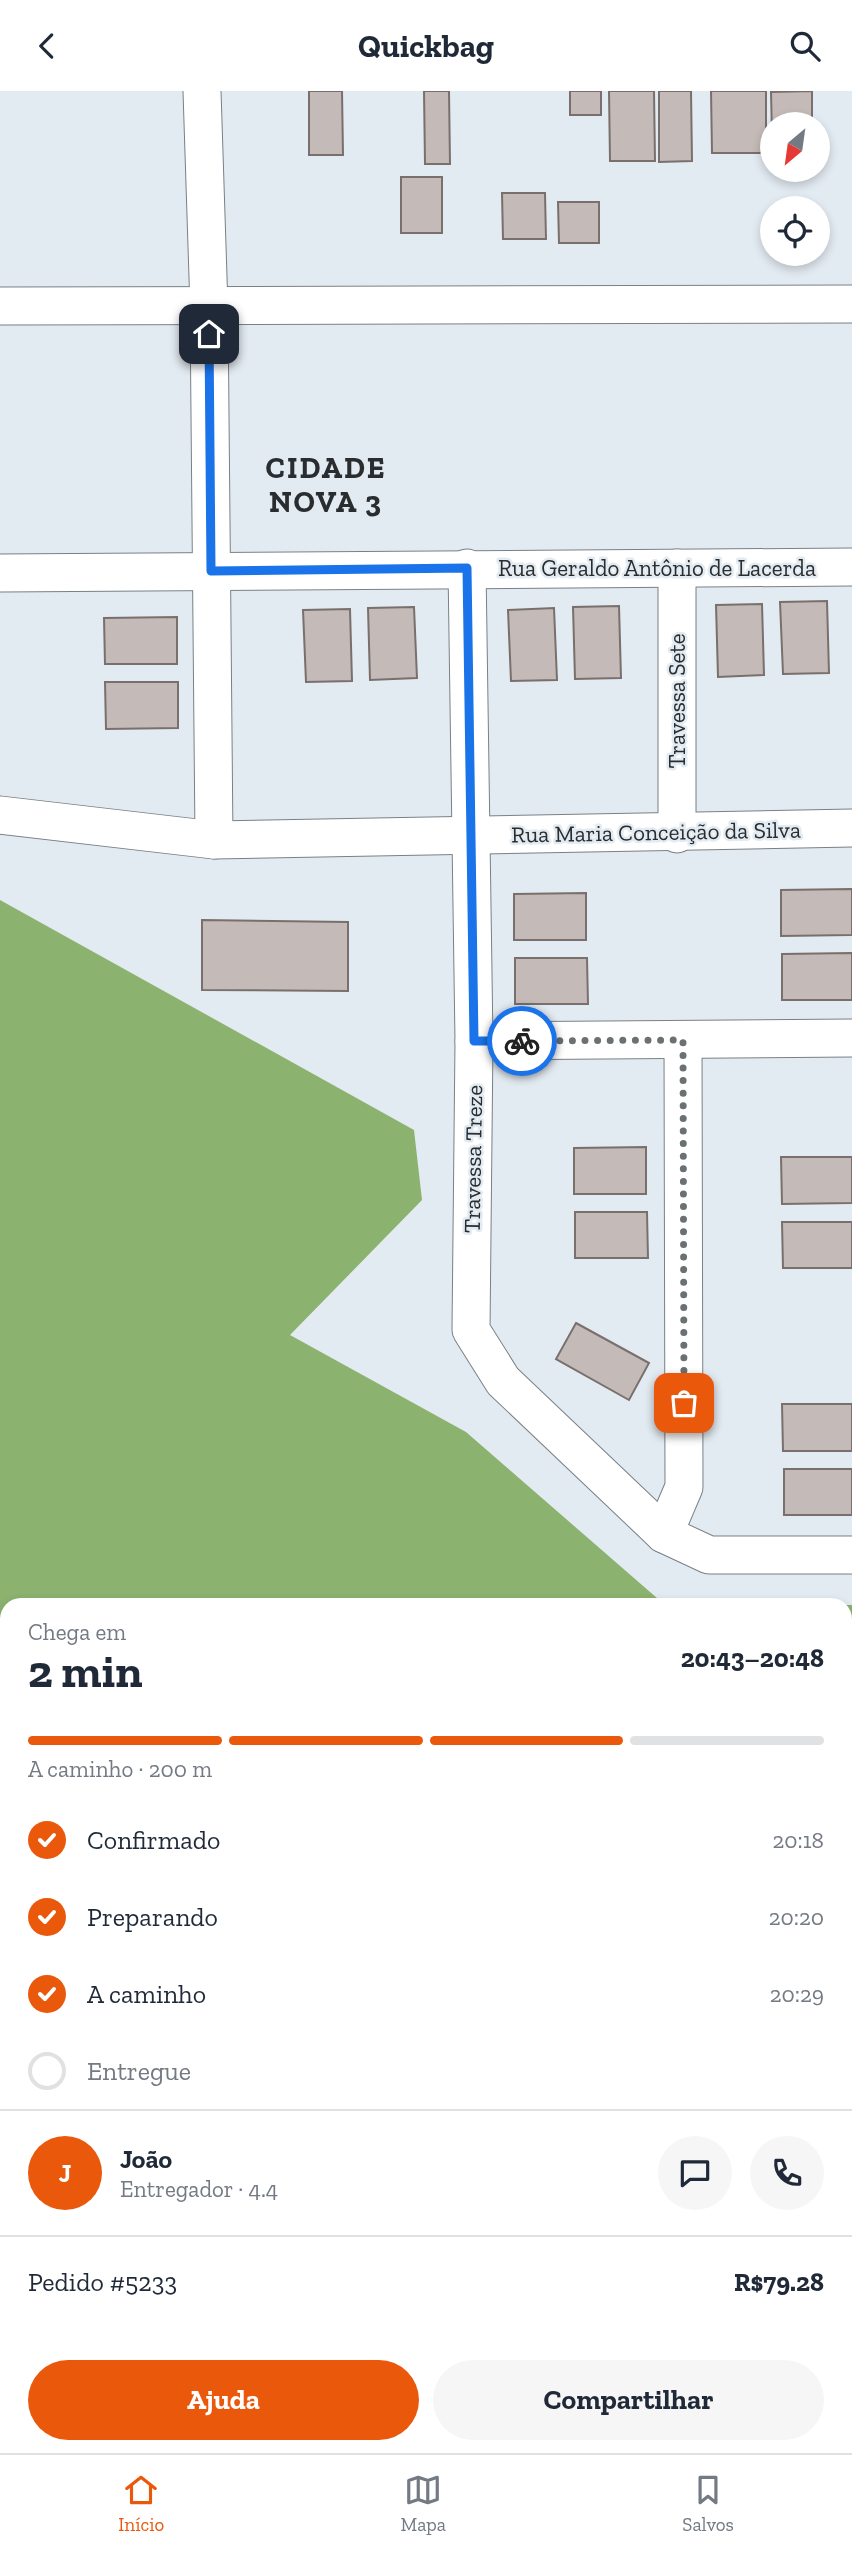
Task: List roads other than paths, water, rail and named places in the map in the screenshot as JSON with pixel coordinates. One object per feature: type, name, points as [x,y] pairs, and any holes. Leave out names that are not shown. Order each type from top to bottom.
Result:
[{"type":"street","points":[[202,91],[209,307],[214,840]]},
{"type":"street","points":[[0,306],[852,304]]},
{"type":"street","name":"Rua Geraldo Antônio de Lacerda","points":[[0,573],[852,567]]},
{"type":"street","name":"Travessa Treze","points":[[467,568],[474,1041],[471,1330],[503,1381],[664,1534]]},
{"type":"street","name":"Travessa Sete","points":[[677,568],[677,834]]},
{"type":"street","name":"Rua Maria Conceição da Silva","points":[[0,815],[214,840],[677,834],[852,828]]},
{"type":"street","points":[[474,1041],[852,1038]]},
{"type":"street","points":[[683,1040],[684,1487],[664,1534],[709,1555],[852,1555]]},
{"type":"district","name":"CIDADE NOVA 3","points":[[326,486]]}]
